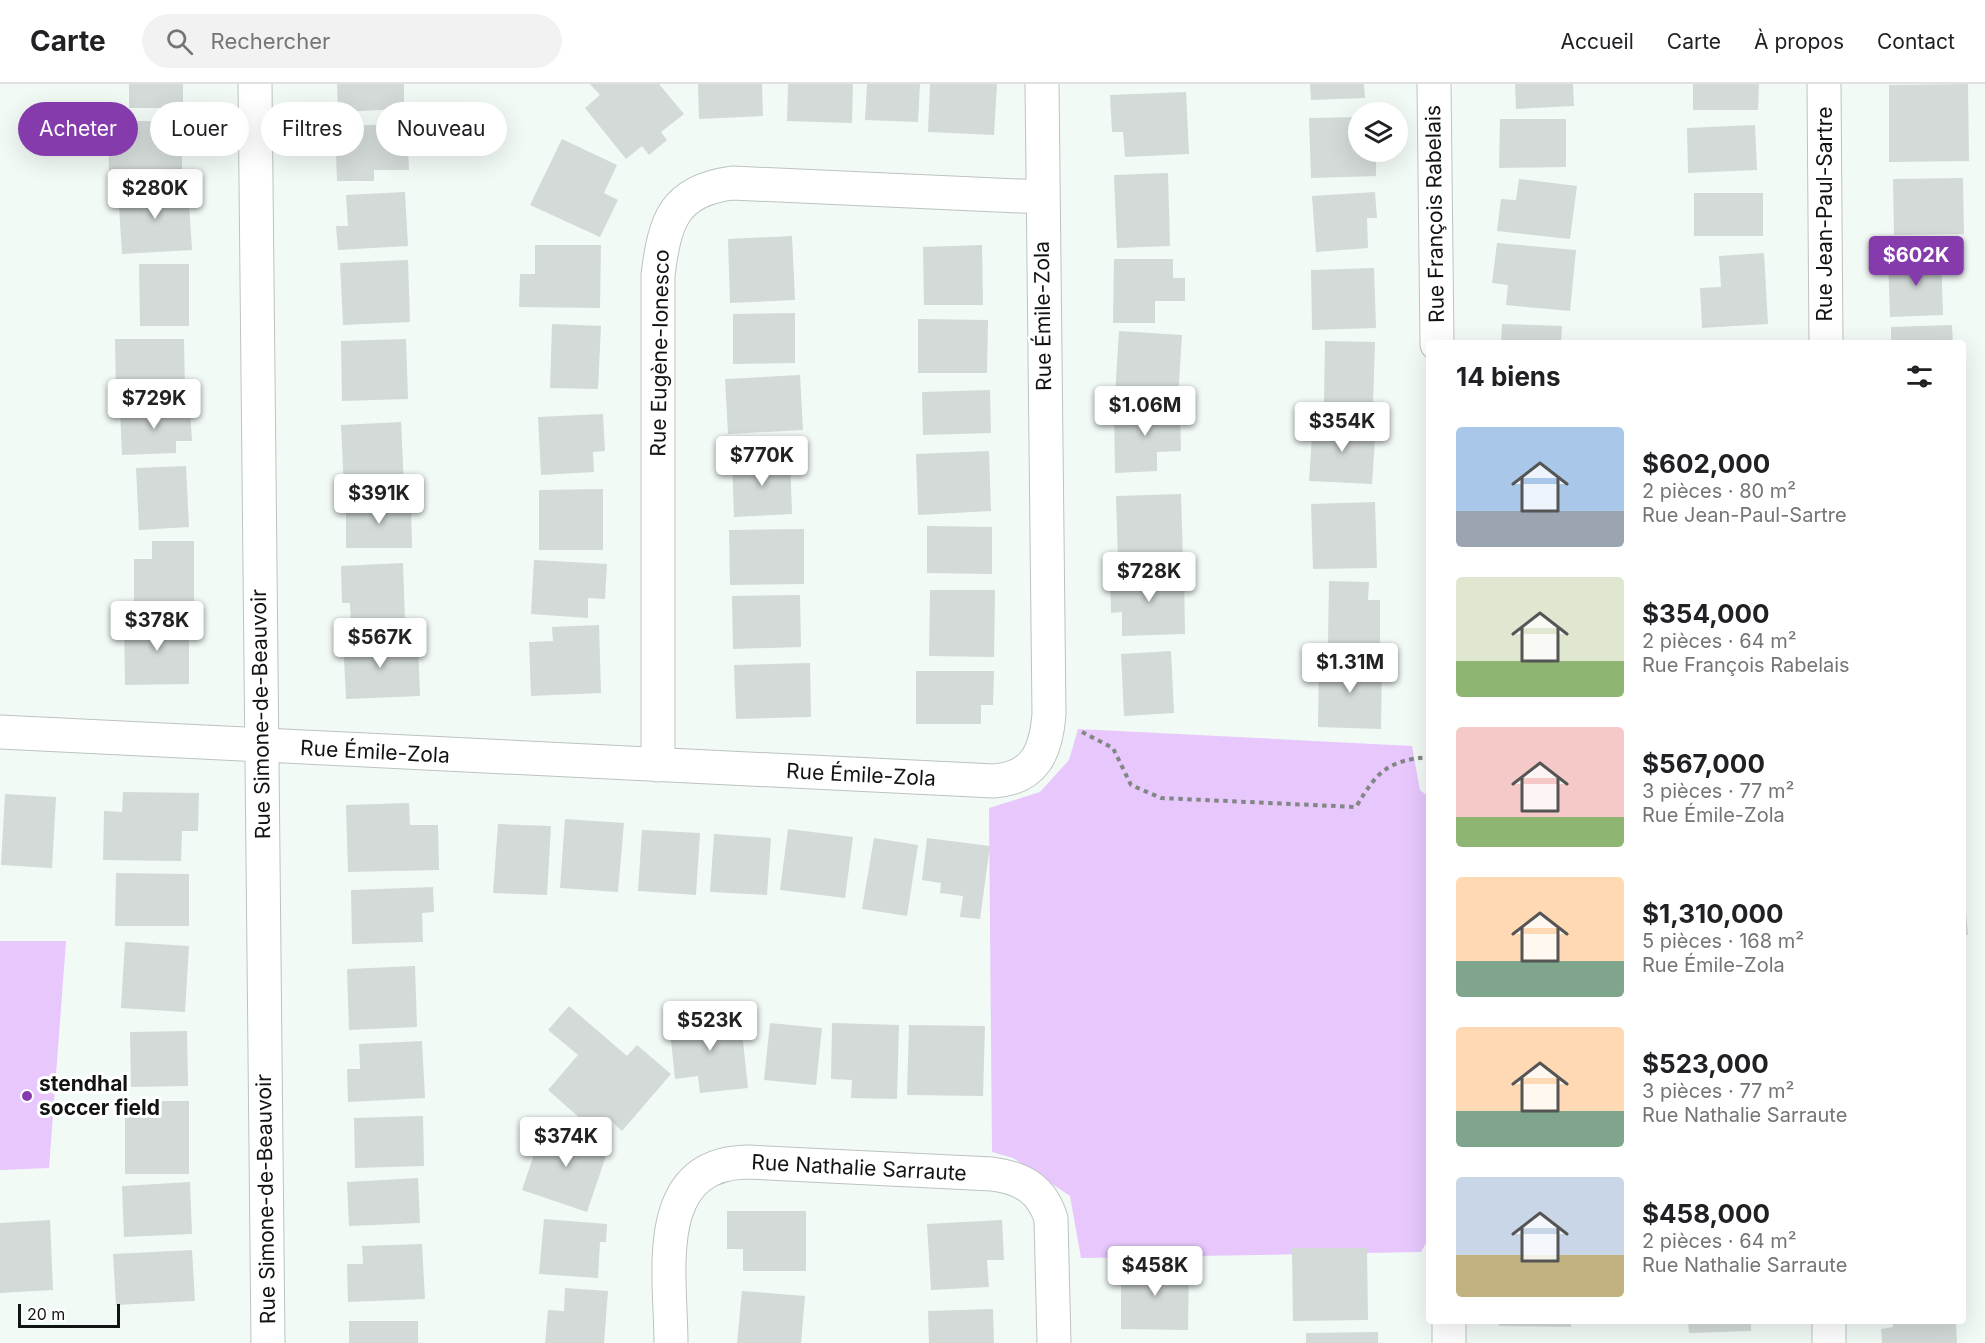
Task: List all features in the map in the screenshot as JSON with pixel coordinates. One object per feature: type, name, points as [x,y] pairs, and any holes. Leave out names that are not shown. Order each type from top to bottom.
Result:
[{"type":"street","name":"Rue Simone-de-Beauvoir","points":[[255,84],[268,1343]]},
{"type":"street","name":"Rue Émile-Zola","points":[[0,732],[1011,780],[1025,774],[1042,751],[1049,714],[1042,84]]},
{"type":"street","name":"Rue François Rabelais","points":[[1434,84],[1437,340]]},
{"type":"street","name":"Rue Jean-Paul-Sartre","points":[[1824,84],[1826,340]]},
{"type":"street","name":"Rue Eugène-Ionesco","points":[[658,765],[658,275],[663,236],[677,208],[693,192],[711,185],[732,183],[1042,197]]},
{"type":"street","name":"Rue Nathalie Sarraute","points":[[671,1343],[671,1233],[676,1208],[688,1187],[704,1173],[723,1164],[747,1162],[992,1174],[1021,1180],[1036,1190],[1046,1204],[1051,1219],[1054,1343]]},
{"type":"street","points":[[1449,1324],[1449,1343]]},
{"type":"street","points":[[1829,1324],[1829,1343]]},
{"type":"path","points":[[1049,714],[1113,748],[1131,785],[1161,798],[1356,807],[1374,776],[1404,760],[1426,757]]},
{"type":"shaded area","points":[[1078,729],[1412,746],[1420,790],[1426,795],[1426,1243],[1421,1252],[1081,1258],[1070,1196],[1013,1158],[992,1152],[989,808],[1040,792],[1069,760]]},
{"type":"shaded area","name":"stendhal soccer field","points":[[0,941],[66,941],[49,1168],[0,1170]]},
{"type":"building","points":[[129,84],[183,84],[183,102],[150,102],[150,108],[138,108],[138,102],[129,102]]},
{"type":"building","points":[[337,84],[404,84],[404,102],[376,102],[376,110],[364,111],[364,102],[338,102]]},
{"type":"building","points":[[590,84],[659,84],[684,114],[661,132],[667,140],[649,155],[642,146],[626,159],[585,108],[600,95]]},
{"type":"building","points":[[698,84],[762,84],[763,116],[699,119]]},
{"type":"building","points":[[788,84],[853,84],[852,123],[787,121]]},
{"type":"building","points":[[867,84],[920,84],[918,122],[865,120]]},
{"type":"building","points":[[930,84],[997,84],[994,135],[928,132]]},
{"type":"building","points":[[1310,84],[1364,84],[1365,98],[1311,100]]},
{"type":"building","points":[[1515,84],[1573,84],[1574,106],[1516,109]]},
{"type":"building","points":[[1693,84],[1759,84],[1758,110],[1693,110]]},
{"type":"building","points":[[1968,84],[1969,161],[1889,162],[1889,85]]},
{"type":"building","points":[[1186,92],[1189,154],[1125,157],[1123,132],[1112,132],[1110,95]]},
{"type":"building","points":[[1348,117],[1348,162],[1376,162],[1376,176],[1311,178],[1309,118]]},
{"type":"building","points":[[1500,119],[1566,119],[1566,167],[1499,168]]},
{"type":"building","points":[[138,121],[150,121],[150,156],[182,156],[182,172],[109,173],[109,156],[138,156]]},
{"type":"building","points":[[364,125],[376,125],[376,156],[408,156],[409,170],[374,170],[374,181],[337,181],[336,156],[364,156]]},
{"type":"building","points":[[1755,125],[1757,170],[1688,173],[1687,128]]},
{"type":"building","points":[[562,139],[617,165],[604,193],[618,200],[600,237],[530,205]]},
{"type":"building","points":[[1168,173],[1170,246],[1117,248],[1114,175]]},
{"type":"building","points":[[1963,178],[1964,234],[1894,235],[1893,179]]},
{"type":"building","points":[[1519,179],[1577,186],[1570,239],[1497,231],[1501,199],[1516,200]]},
{"type":"building","points":[[188,186],[192,250],[122,254],[118,190]]},
{"type":"building","points":[[405,192],[408,246],[338,250],[336,226],[348,226],[346,195]]},
{"type":"building","points":[[1375,192],[1377,218],[1367,218],[1368,248],[1316,252],[1312,196]]},
{"type":"building","points":[[1694,193],[1763,193],[1763,236],[1694,236]]},
{"type":"building","points":[[792,236],[795,300],[730,303],[728,239]]},
{"type":"building","points":[[1497,243],[1576,250],[1570,311],[1506,305],[1508,285],[1492,283]]},
{"type":"building","points":[[535,245],[601,245],[600,308],[519,307],[520,274],[535,274]]},
{"type":"building","points":[[982,245],[983,305],[924,305],[923,247]]},
{"type":"building","points":[[1764,253],[1768,324],[1702,328],[1700,288],[1721,287],[1719,256]]},
{"type":"building","points":[[1941,256],[1943,315],[1890,317],[1888,258]]},
{"type":"building","points":[[1114,259],[1173,259],[1173,278],[1185,278],[1185,301],[1155,301],[1155,323],[1113,323]]},
{"type":"building","points":[[408,260],[410,322],[343,325],[340,263]]},
{"type":"building","points":[[139,264],[189,264],[189,326],[140,326]]},
{"type":"building","points":[[1374,268],[1376,328],[1312,330],[1311,270]]},
{"type":"building","points":[[795,313],[795,363],[733,364],[733,314]]},
{"type":"building","points":[[918,319],[988,320],[987,373],[918,373]]},
{"type":"building","points":[[552,324],[601,326],[598,389],[550,388]]},
{"type":"building","points":[[1502,324],[1562,326],[1561,340],[1501,340]]},
{"type":"building","points":[[1952,325],[1953,340],[1891,340],[1891,327]]},
{"type":"building","points":[[1119,331],[1182,335],[1178,399],[1115,395]]},
{"type":"building","points":[[115,339],[184,339],[185,390],[116,391]]},
{"type":"building","points":[[406,339],[408,399],[342,401],[341,341]]},
{"type":"building","points":[[1325,341],[1375,342],[1373,404],[1324,403]]},
{"type":"building","points":[[800,375],[803,430],[728,434],[725,379]]},
{"type":"building","points":[[990,390],[991,433],[923,435],[922,392]]},
{"type":"building","points":[[190,407],[192,441],[176,441],[176,453],[122,455],[120,410]]},
{"type":"building","points":[[1180,408],[1181,451],[1157,452],[1157,471],[1115,473],[1114,409]]},
{"type":"building","points":[[603,414],[605,451],[593,452],[594,472],[541,475],[538,417]]},
{"type":"building","points":[[1313,421],[1376,425],[1372,484],[1309,481]]},
{"type":"building","points":[[401,422],[404,486],[344,489],[341,425]]},
{"type":"building","points":[[989,451],[991,511],[918,515],[916,454]]},
{"type":"building","points":[[790,458],[792,514],[734,517],[732,460]]},
{"type":"building","points":[[186,466],[189,527],[139,530],[136,468]]},
{"type":"building","points":[[603,489],[603,550],[539,550],[539,490]]},
{"type":"building","points":[[1181,494],[1183,559],[1118,561],[1116,496]]},
{"type":"building","points":[[411,502],[412,548],[346,548],[346,503]]},
{"type":"building","points":[[1375,502],[1377,568],[1313,569],[1311,504]]},
{"type":"building","points":[[927,526],[992,527],[992,574],[927,573]]},
{"type":"building","points":[[804,529],[804,584],[730,585],[729,530]]},
{"type":"building","points":[[152,541],[194,541],[194,606],[134,606],[134,559],[152,559]]},
{"type":"building","points":[[534,560],[607,564],[605,599],[588,598],[588,618],[531,614]]},
{"type":"building","points":[[403,563],[405,622],[351,625],[350,603],[342,603],[341,566]]},
{"type":"building","points":[[1184,572],[1185,634],[1122,636],[1122,612],[1111,613],[1110,574]]},
{"type":"building","points":[[1329,581],[1369,582],[1368,600],[1380,600],[1380,643],[1328,643]]},
{"type":"building","points":[[930,590],[995,590],[994,657],[929,656]]},
{"type":"building","points":[[800,595],[801,647],[733,649],[732,596]]},
{"type":"building","points":[[189,620],[189,684],[125,685],[124,621]]},
{"type":"building","points":[[599,625],[601,693],[531,696],[529,642],[553,641],[552,627]]},
{"type":"building","points":[[380,636],[380,645],[418,643],[420,696],[346,699],[343,637]]},
{"type":"building","points":[[1171,651],[1174,713],[1124,716],[1121,654]]},
{"type":"building","points":[[1319,659],[1382,660],[1381,729],[1318,727]]},
{"type":"building","points":[[810,663],[811,717],[736,719],[734,665]]},
{"type":"building","points":[[916,671],[994,671],[993,705],[981,705],[981,724],[916,724]]},
{"type":"building","points":[[123,792],[199,793],[198,831],[182,831],[181,861],[103,860],[104,811],[122,812]]},
{"type":"building","points":[[5,794],[56,797],[52,868],[1,865]]},
{"type":"building","points":[[409,803],[410,825],[438,825],[439,870],[348,872],[346,805]]},
{"type":"building","points":[[565,819],[624,823],[618,892],[560,888]]},
{"type":"building","points":[[498,824],[551,826],[547,895],[493,893]]},
{"type":"building","points":[[788,829],[853,837],[845,898],[780,890]]},
{"type":"building","points":[[642,830],[700,833],[696,895],[638,891]]},
{"type":"building","points":[[714,834],[771,838],[767,895],[710,892]]},
{"type":"building","points":[[874,838],[918,845],[907,916],[862,909]]},
{"type":"building","points":[[927,838],[990,846],[980,919],[960,917],[963,896],[940,893],[941,883],[922,880]]},
{"type":"building","points":[[116,873],[189,874],[189,926],[115,926]]},
{"type":"building","points":[[433,887],[434,912],[422,913],[423,942],[352,944],[351,890]]},
{"type":"building","points":[[1966,910],[1968,935],[1966,935]]},
{"type":"building","points":[[125,942],[189,946],[185,1012],[121,1008]]},
{"type":"building","points":[[415,966],[417,1027],[349,1030],[347,969]]},
{"type":"building","points":[[569,1006],[627,1056],[637,1045],[671,1074],[622,1131],[610,1120],[598,1134],[548,1090],[578,1055],[548,1030]]},
{"type":"building","points":[[740,1013],[748,1088],[700,1093],[698,1076],[675,1079],[669,1021]]},
{"type":"building","points":[[770,1023],[822,1028],[816,1085],[764,1080]]},
{"type":"building","points":[[832,1023],[899,1025],[897,1099],[851,1098],[852,1080],[831,1079]]},
{"type":"building","points":[[909,1025],[985,1026],[983,1096],[907,1095]]},
{"type":"building","points":[[187,1031],[188,1086],[131,1087],[130,1032]]},
{"type":"building","points":[[422,1041],[425,1098],[348,1102],[347,1069],[360,1069],[359,1044]]},
{"type":"building","points":[[125,1101],[189,1101],[189,1174],[125,1174]]},
{"type":"building","points":[[423,1116],[424,1166],[355,1168],[354,1118]]},
{"type":"building","points":[[544,1125],[609,1147],[587,1212],[522,1190]]},
{"type":"building","points":[[418,1178],[420,1223],[349,1226],[347,1182]]},
{"type":"building","points":[[190,1182],[192,1234],[124,1237],[122,1186]]},
{"type":"building","points":[[727,1211],[806,1211],[806,1271],[743,1271],[743,1249],[727,1249]]},
{"type":"building","points":[[544,1219],[607,1224],[606,1242],[600,1242],[598,1278],[539,1274]]},
{"type":"building","points":[[50,1220],[53,1290],[0,1293],[0,1223]]},
{"type":"building","points":[[1002,1220],[1004,1260],[987,1260],[989,1287],[931,1290],[927,1224]]},
{"type":"building","points":[[422,1244],[425,1299],[348,1302],[347,1264],[363,1264],[362,1246]]},
{"type":"building","points":[[1292,1248],[1367,1248],[1368,1320],[1293,1321]]},
{"type":"building","points":[[192,1250],[195,1301],[116,1305],[113,1254]]},
{"type":"building","points":[[1121,1264],[1189,1264],[1188,1330],[1121,1329]]},
{"type":"building","points":[[565,1288],[608,1291],[604,1343],[545,1343],[548,1310],[564,1311]]},
{"type":"building","points":[[742,1291],[805,1296],[801,1343],[737,1343]]},
{"type":"building","points":[[993,1309],[994,1343],[929,1343],[928,1311]]},
{"type":"building","points":[[349,1321],[418,1321],[418,1343],[349,1343]]},
{"type":"building","points":[[1499,1324],[1571,1324],[1571,1327],[1499,1326]]},
{"type":"building","points":[[1688,1324],[1751,1324],[1751,1331],[1689,1333]]},
{"type":"building","points":[[1892,1324],[1956,1324],[1957,1343],[1882,1343],[1881,1329],[1893,1327]]},
{"type":"building","points":[[1378,1332],[1378,1343],[1306,1343],[1306,1333]]},
{"type":"place","name":"stendhal soccer field","points":[[27,1096]]}]
